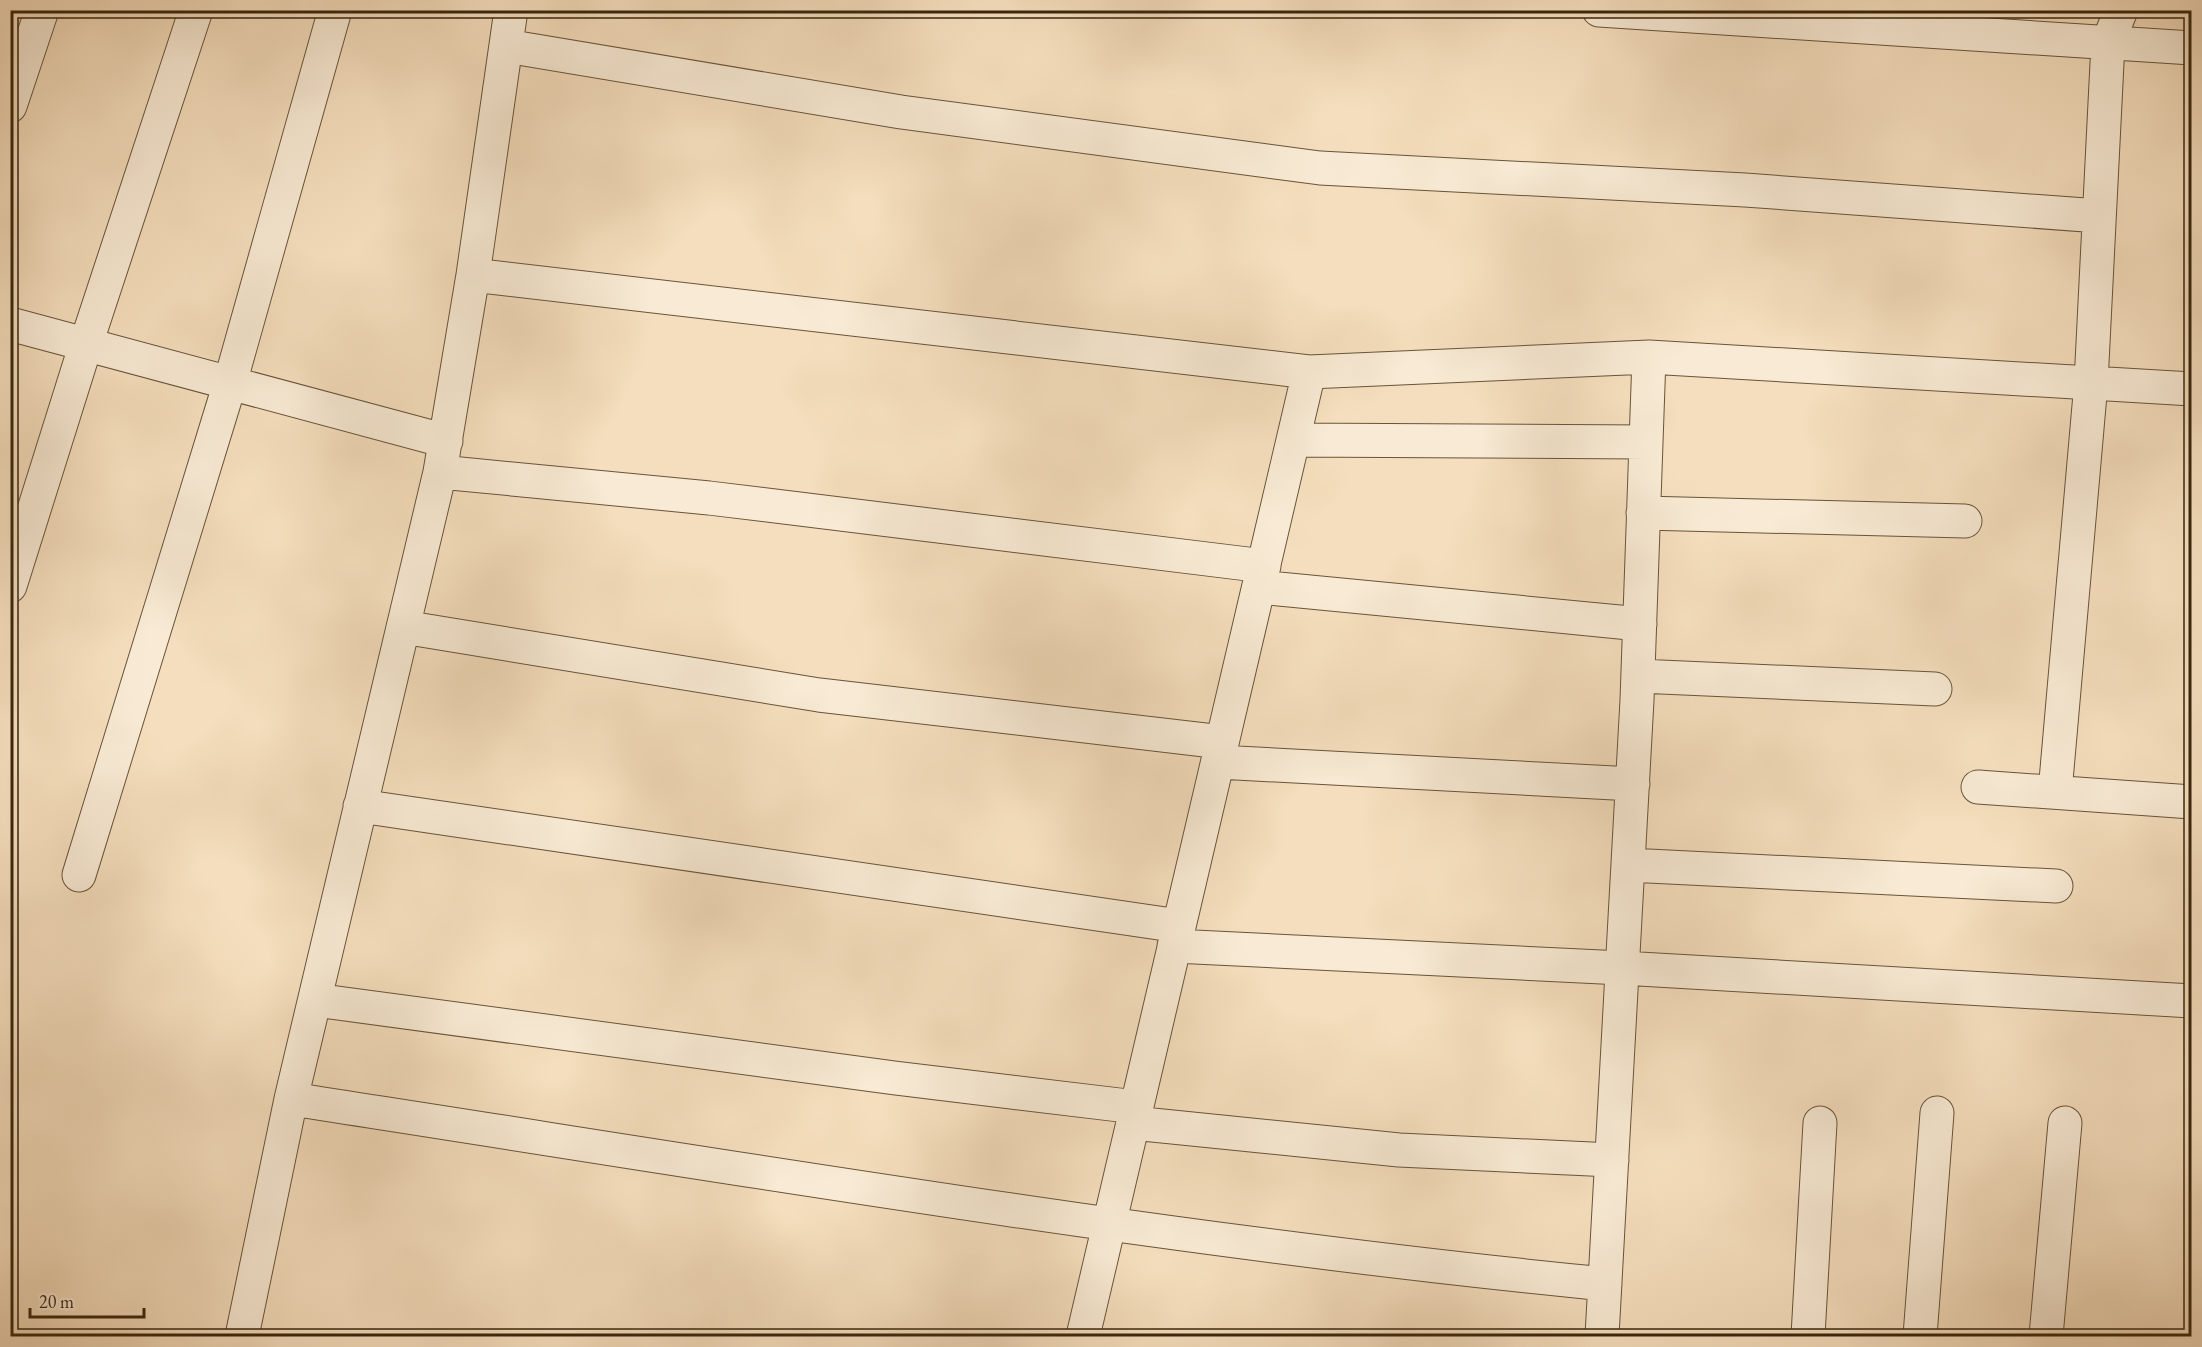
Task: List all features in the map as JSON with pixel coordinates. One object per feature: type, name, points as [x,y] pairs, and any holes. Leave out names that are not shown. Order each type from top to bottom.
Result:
[{"type":"street","points":[[10,106],[42,10]]},
{"type":"street","points":[[10,586],[86,344],[196,10]]},
{"type":"street","points":[[79,875],[230,383],[335,10]]},
{"type":"street","points":[[242,1336],[291,1099],[443,457],[473,275],[511,10]]},
{"type":"street","points":[[1599,10],[2192,48]]},
{"type":"street","points":[[2055,792],[2091,383],[2108,43],[2121,10]]},
{"type":"street","points":[[506,46],[901,112],[1320,168],[1733,190],[2099,216]]},
{"type":"street","points":[[473,275],[1309,372],[1648,357],[2192,389]]},
{"type":"street","points":[[10,324],[230,383],[443,457],[709,498],[1261,576],[1640,624]]},
{"type":"street","points":[[1602,1336],[1633,784],[1648,357]]},
{"type":"street","points":[[1083,1336],[1309,372]]},
{"type":"street","points":[[1293,440],[1646,442]]},
{"type":"street","points":[[1643,513],[1965,521]]},
{"type":"street","points":[[403,627],[819,695],[1220,752],[1633,784]]},
{"type":"street","points":[[1638,676],[1935,689]]},
{"type":"street","points":[[1978,787],[2192,802]]},
{"type":"street","points":[[360,806],[1177,936],[1622,968],[2192,1001]]},
{"type":"street","points":[[1628,865],[2056,886]]},
{"type":"street","points":[[315,1000],[895,1078],[1134,1115],[1399,1150],[1612,1160]]},
{"type":"street","points":[[291,1099],[1109,1225],[1434,1268],[1605,1284]]},
{"type":"street","points":[[1920,1336],[1937,1113]]},
{"type":"street","points":[[1809,1336],[1820,1123]]},
{"type":"street","points":[[2046,1336],[2065,1123]]}]
